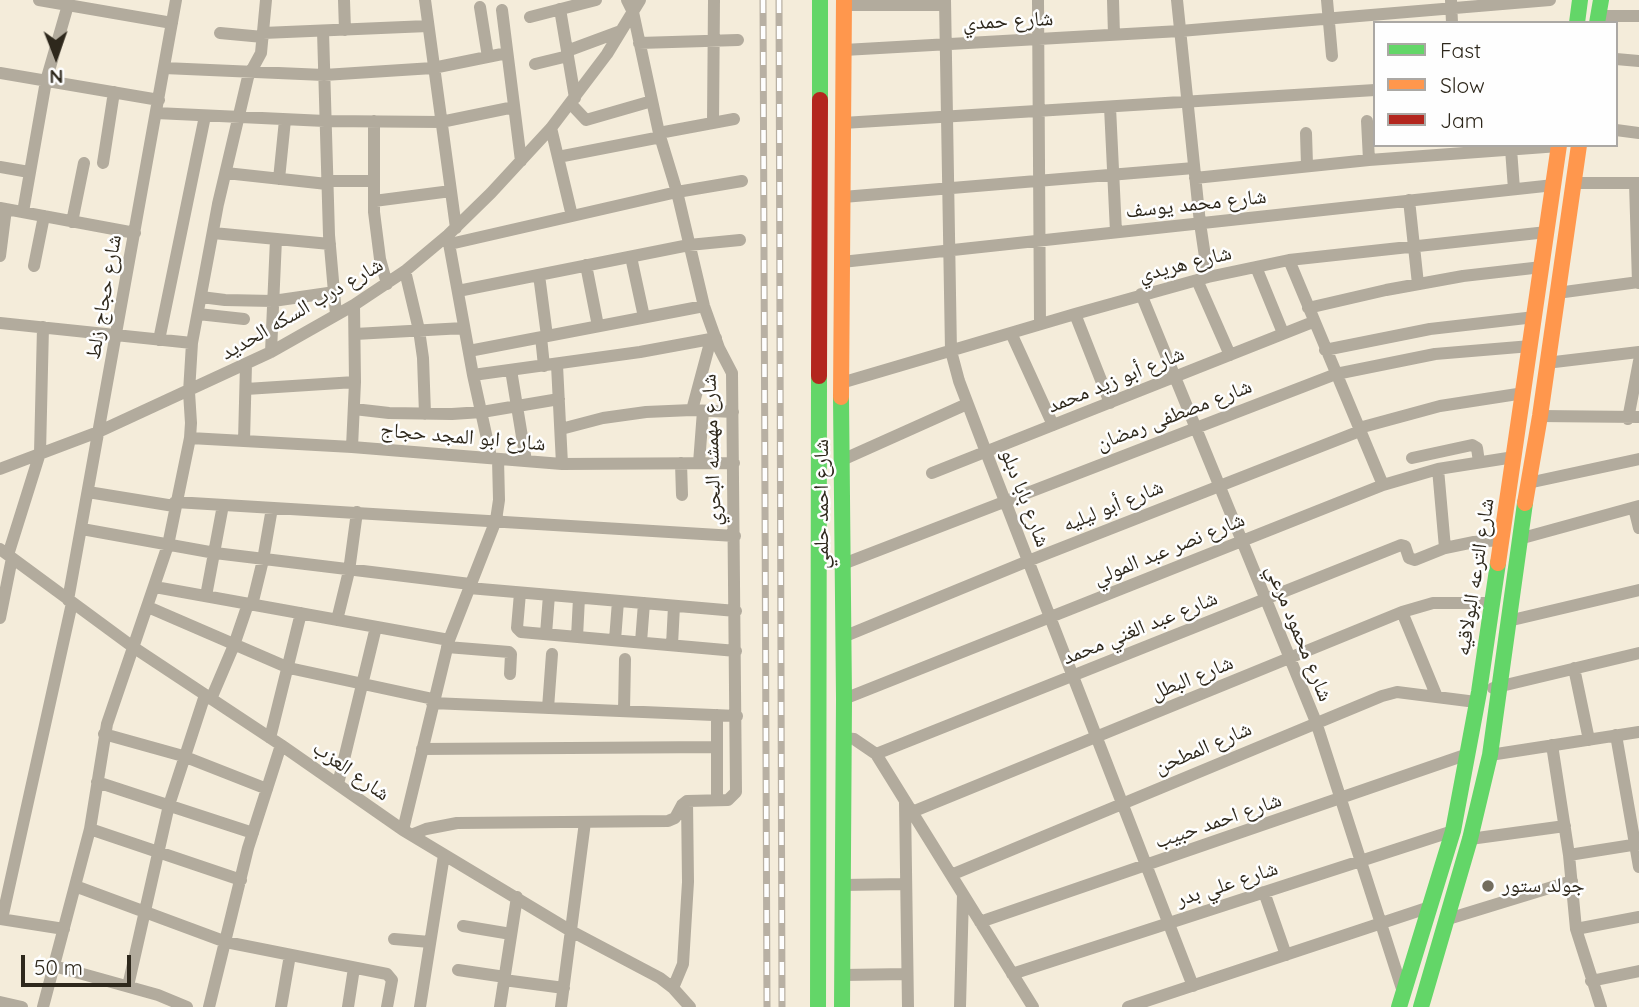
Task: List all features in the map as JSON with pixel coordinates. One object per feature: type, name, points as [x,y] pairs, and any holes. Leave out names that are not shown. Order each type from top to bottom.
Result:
[{"type":"main road","name":"شارع احمد حلمي","points":[[818,1007],[820,0]]},
{"type":"main road","points":[[1577,21],[1580,0]]},
{"type":"main road","name":"شارع احمد حلمي","points":[[842,1007],[844,699],[841,383],[844,2]]},
{"type":"main road","name":"شارع الترعه البولاقيه","points":[[1401,1000],[1453,831],[1468,754],[1559,147]]},
{"type":"main road","name":"شارع الترعه البولاقيه","points":[[1421,1007],[1448,919],[1490,755],[1519,539],[1540,416],[1579,147]]},
{"type":"street","points":[[39,0],[172,23]]},
{"type":"street","name":"شارع حجاج زلط","points":[[1,919],[70,602],[176,0]]},
{"type":"street","points":[[43,1007],[90,830],[104,733],[168,545],[190,438],[192,343],[239,117],[251,72],[260,60],[266,0]]},
{"type":"street","points":[[344,0],[345,30]]},
{"type":"street","points":[[425,0],[451,191],[451,236],[458,291],[473,375],[494,458],[499,500],[496,520],[448,643],[432,701],[407,833],[457,823],[668,821],[675,818],[687,801],[717,800],[717,715]]},
{"type":"street","points":[[530,17],[596,0]]},
{"type":"street","name":"شارع مهمشه البحري","points":[[627,0],[634,12],[660,135],[677,192],[704,306],[714,338],[732,373],[737,789],[732,799],[717,800]]},
{"type":"street","name":"شارع درب السكه الحديد","points":[[0,469],[98,432],[271,352],[354,305],[405,271],[451,236],[551,128],[573,101],[640,0]]},
{"type":"street","points":[[713,123],[715,0]]},
{"type":"street","points":[[1038,0],[1040,324]]},
{"type":"street","points":[[1113,0],[1115,34]]},
{"type":"street","points":[[1177,0],[1202,278],[1230,355]]},
{"type":"street","points":[[1327,0],[1332,56]]},
{"type":"street","name":"شارع حمدي","points":[[844,50],[1180,31],[1451,5],[1550,0]]},
{"type":"street","points":[[844,2],[945,2]]},
{"type":"street","name":"شارع بابا دبلو","points":[[945,2],[951,351],[967,404],[1193,986]]},
{"type":"street","points":[[23,212],[46,81],[68,5]]},
{"type":"street","points":[[480,7],[488,57]]},
{"type":"street","points":[[560,9],[573,101],[586,120],[652,101]]},
{"type":"street","points":[[502,10],[521,161]]},
{"type":"street","points":[[1599,13],[1639,16]]},
{"type":"street","points":[[219,33],[263,35],[428,26]]},
{"type":"street","points":[[323,31],[327,183],[336,315]]},
{"type":"street","points":[[535,64],[568,54],[621,31]]},
{"type":"street","points":[[639,43],[738,40]]},
{"type":"street","points":[[164,68],[324,75],[433,68],[507,53]]},
{"type":"street","points":[[1618,59],[1639,61]]},
{"type":"street","points":[[0,73],[159,100]]},
{"type":"street","points":[[844,123],[1373,90]]},
{"type":"street","points":[[103,163],[114,92]]},
{"type":"street","points":[[156,113],[285,120],[441,122],[514,107]]},
{"type":"street","points":[[1110,107],[1116,232]]},
{"type":"street","points":[[159,340],[205,116]]},
{"type":"street","points":[[558,157],[734,119]]},
{"type":"street","points":[[279,179],[285,120]]},
{"type":"street","points":[[374,121],[376,236],[387,284]]},
{"type":"street","points":[[1367,121],[1369,160]]},
{"type":"street","points":[[551,128],[572,216]]},
{"type":"street","points":[[1618,130],[1639,133]]},
{"type":"street","points":[[1306,133],[1307,165]]},
{"type":"street","points":[[843,197],[1113,175],[1194,173],[1543,147]]},
{"type":"street","points":[[1511,149],[1514,189]]},
{"type":"street","points":[[72,222],[84,163]]},
{"type":"street","points":[[0,167],[29,172]]},
{"type":"street","points":[[226,173],[327,183],[374,181]]},
{"type":"street","points":[[451,236],[572,216],[677,192],[742,181]]},
{"type":"street","points":[[1557,293],[1638,283],[1637,183],[1574,183]]},
{"type":"street","name":"شارع محمد يوسف","points":[[842,262],[1554,185]]},
{"type":"street","points":[[374,201],[451,191]]},
{"type":"street","points":[[1409,201],[1418,284]]},
{"type":"street","points":[[0,256],[3,209],[135,233]]},
{"type":"street","points":[[34,266],[44,216]]},
{"type":"street","name":"شارع هريدي","points":[[841,383],[1202,278],[1289,260],[1547,232]]},
{"type":"street","points":[[213,233],[330,244]]},
{"type":"street","points":[[271,352],[276,239]]},
{"type":"street","points":[[458,291],[689,245],[740,240]]},
{"type":"street","points":[[631,257],[644,317]]},
{"type":"street","points":[[1289,260],[1382,485]]},
{"type":"street","points":[[586,265],[598,326]]},
{"type":"street","points":[[1256,267],[1283,334]]},
{"type":"street","points":[[1308,308],[1418,284],[1542,267]]},
{"type":"street","points":[[405,271],[419,330],[425,414]]},
{"type":"street","points":[[539,275],[544,337],[559,399],[562,464]]},
{"type":"street","points":[[201,297],[273,301],[335,292]]},
{"type":"street","name":"شارع محمود مرعي","points":[[1141,295],[1316,722],[1381,923],[1401,1000]]},
{"type":"street","points":[[352,447],[354,305]]},
{"type":"street","points":[[469,351],[704,306]]},
{"type":"street","points":[[198,314],[244,319]]},
{"type":"street","points":[[1074,314],[1110,402]]},
{"type":"street","points":[[1325,350],[1430,329],[1535,317]]},
{"type":"street","name":"شارع أبو زيد محمد","points":[[932,473],[1313,322]]},
{"type":"street","points":[[0,323],[192,343]]},
{"type":"street","points":[[0,613],[7,554],[40,453],[43,327]]},
{"type":"street","points":[[355,334],[464,328]]},
{"type":"street","points":[[1011,333],[1053,425]]},
{"type":"street","points":[[473,375],[714,338],[698,410],[698,463]]},
{"type":"street","name":"شارع مصطفى رمضان","points":[[843,564],[1336,374],[1435,354],[1531,346]]},
{"type":"street","points":[[1546,363],[1639,352]]},
{"type":"street","points":[[1540,416],[1634,418],[1639,361]]},
{"type":"street","points":[[244,441],[246,364]]},
{"type":"street","points":[[511,370],[526,461]]},
{"type":"street","points":[[246,389],[355,382]]},
{"type":"street","name":"شارع أبو ليليه","points":[[843,637],[1359,429],[1440,406],[1524,393]]},
{"type":"street","points":[[354,409],[425,414],[482,412],[559,399]]},
{"type":"street","points":[[842,460],[967,404]]},
{"type":"street","points":[[561,429],[623,414],[698,410],[733,412]]},
{"type":"street","name":"شارع ابو المجد حجاج","points":[[190,438],[352,447],[562,464],[733,463]]},
{"type":"street","points":[[1412,458],[1472,445],[1477,448],[1479,462]]},
{"type":"street","name":"شارع نصر عبد المولي","points":[[844,699],[1382,485],[1438,470],[1514,457]]},
{"type":"street","points":[[1528,483],[1639,459]]},
{"type":"street","points":[[681,463],[682,495]]},
{"type":"street","points":[[1438,470],[1445,548],[1501,540]]},
{"type":"street","points":[[88,492],[175,504],[357,512],[735,536]]},
{"type":"street","points":[[206,596],[223,505]]},
{"type":"street","points":[[1519,539],[1636,507],[1639,528]]},
{"type":"street","points":[[128,986],[169,805],[183,756],[250,604],[264,560],[272,508]]},
{"type":"street","points":[[337,620],[349,571],[357,512]]},
{"type":"street","points":[[82,529],[215,553],[520,593],[736,611]]},
{"type":"street","name":"شارع عبد الغني محمد","points":[[876,754],[1401,545],[1405,546],[1409,558],[1415,560],[1445,548]]},
{"type":"street","name":"شارع العزب","points":[[7,554],[133,647],[407,833],[571,931],[660,978],[690,1007]]},
{"type":"street","points":[[155,587],[376,627],[448,643],[509,652],[510,674]]},
{"type":"street","points":[[1508,621],[1639,590]]},
{"type":"street","points":[[520,593],[517,628],[521,632],[736,650]]},
{"type":"street","points":[[546,634],[549,595]]},
{"type":"street","points":[[577,637],[579,598]]},
{"type":"street","points":[[615,640],[618,601]]},
{"type":"street","points":[[641,642],[644,603]]},
{"type":"street","name":"شارع البطل","points":[[909,807],[1098,738],[1402,612],[1433,603],[1492,603]]},
{"type":"street","points":[[672,645],[674,606]]},
{"type":"street","points":[[148,607],[289,668],[432,701],[737,716]]},
{"type":"street","points":[[1402,612],[1437,697]]},
{"type":"street","points":[[209,1007],[253,832],[267,789],[301,614]]},
{"type":"street","points":[[338,784],[376,627]]},
{"type":"street","points":[[1478,697],[1500,686],[1639,653]]},
{"type":"street","points":[[548,708],[552,654]]},
{"type":"street","points":[[624,711],[625,659]]},
{"type":"street","points":[[1574,668],[1589,740]]},
{"type":"street","name":"شارع المطحن","points":[[950,875],[1389,693],[1478,697]]},
{"type":"street","points":[[1490,755],[1639,732]]},
{"type":"street","points":[[104,733],[183,756],[267,789]]},
{"type":"street","points":[[1616,735],[1639,867]]},
{"type":"street","points":[[844,738],[855,739],[876,754],[1033,1007]]},
{"type":"street","points":[[1552,745],[1569,855],[1576,929],[1601,1007]]},
{"type":"street","points":[[422,749],[717,747]]},
{"type":"street","name":"شارع احمد حبيب","points":[[980,922],[1468,754]]},
{"type":"street","points":[[97,782],[253,832]]},
{"type":"street","points":[[673,988],[683,964],[688,882],[687,801]]},
{"type":"street","points":[[908,1007],[906,884],[909,807]]},
{"type":"street","points":[[561,1007],[585,822]]},
{"type":"street","points":[[1470,838],[1564,826]]},
{"type":"street","points":[[90,830],[241,880]]},
{"type":"street","name":"شارع علي بدر","points":[[1012,974],[1453,831]]},
{"type":"street","points":[[1569,855],[1637,844]]},
{"type":"street","points":[[420,1007],[444,855]]},
{"type":"street","points":[[1448,919],[1572,881]]},
{"type":"street","points":[[843,885],[906,884]]},
{"type":"street","points":[[75,886],[226,942],[387,974],[392,980],[387,1007]]},
{"type":"street","points":[[1264,892],[1286,955]]},
{"type":"street","points":[[960,1007],[963,894]]},
{"type":"street","points":[[500,1007],[517,897]]},
{"type":"street","points":[[1128,1007],[1430,907]]},
{"type":"street","points":[[1576,929],[1639,917]]},
{"type":"street","points":[[1,919],[64,929]]},
{"type":"street","points":[[463,926],[511,934]]},
{"type":"street","points":[[394,939],[430,942]]},
{"type":"street","points":[[281,1007],[290,955]]},
{"type":"street","points":[[54,966],[128,986],[156,1001],[187,1007]]},
{"type":"street","points":[[348,1007],[354,968]]},
{"type":"street","points":[[458,970],[564,988]]},
{"type":"street","points":[[1591,981],[1639,971]]},
{"type":"street","points":[[843,975],[907,974]]},
{"type":"street","points":[[0,1002],[22,1007]]},
{"type":"railway","points":[[763,0],[767,1007]]},
{"type":"railway","points":[[779,0],[782,1007]]},
{"type":"traffic: fast","points":[[820,0],[820,100]]},
{"type":"traffic: fast","points":[[1577,21],[1580,0]]},
{"type":"traffic: fast","points":[[1597,21],[1601,0]]},
{"type":"traffic: fast","points":[[818,1007],[819,376]]},
{"type":"traffic: fast","points":[[841,397],[844,699],[842,1007]]},
{"type":"traffic: fast","points":[[1421,1007],[1470,839],[1490,755],[1525,503]]},
{"type":"traffic: fast","points":[[1399,1007],[1453,831],[1479,692],[1498,563]]},
{"type":"traffic: slow","points":[[841,397],[844,0]]},
{"type":"traffic: slow","points":[[1498,563],[1559,147]]},
{"type":"traffic: slow","points":[[1525,503],[1579,147]]},
{"type":"traffic: jam","points":[[819,376],[820,100]]},
{"type":"place","name":"جولد ستور","points":[[1488,886]]}]
